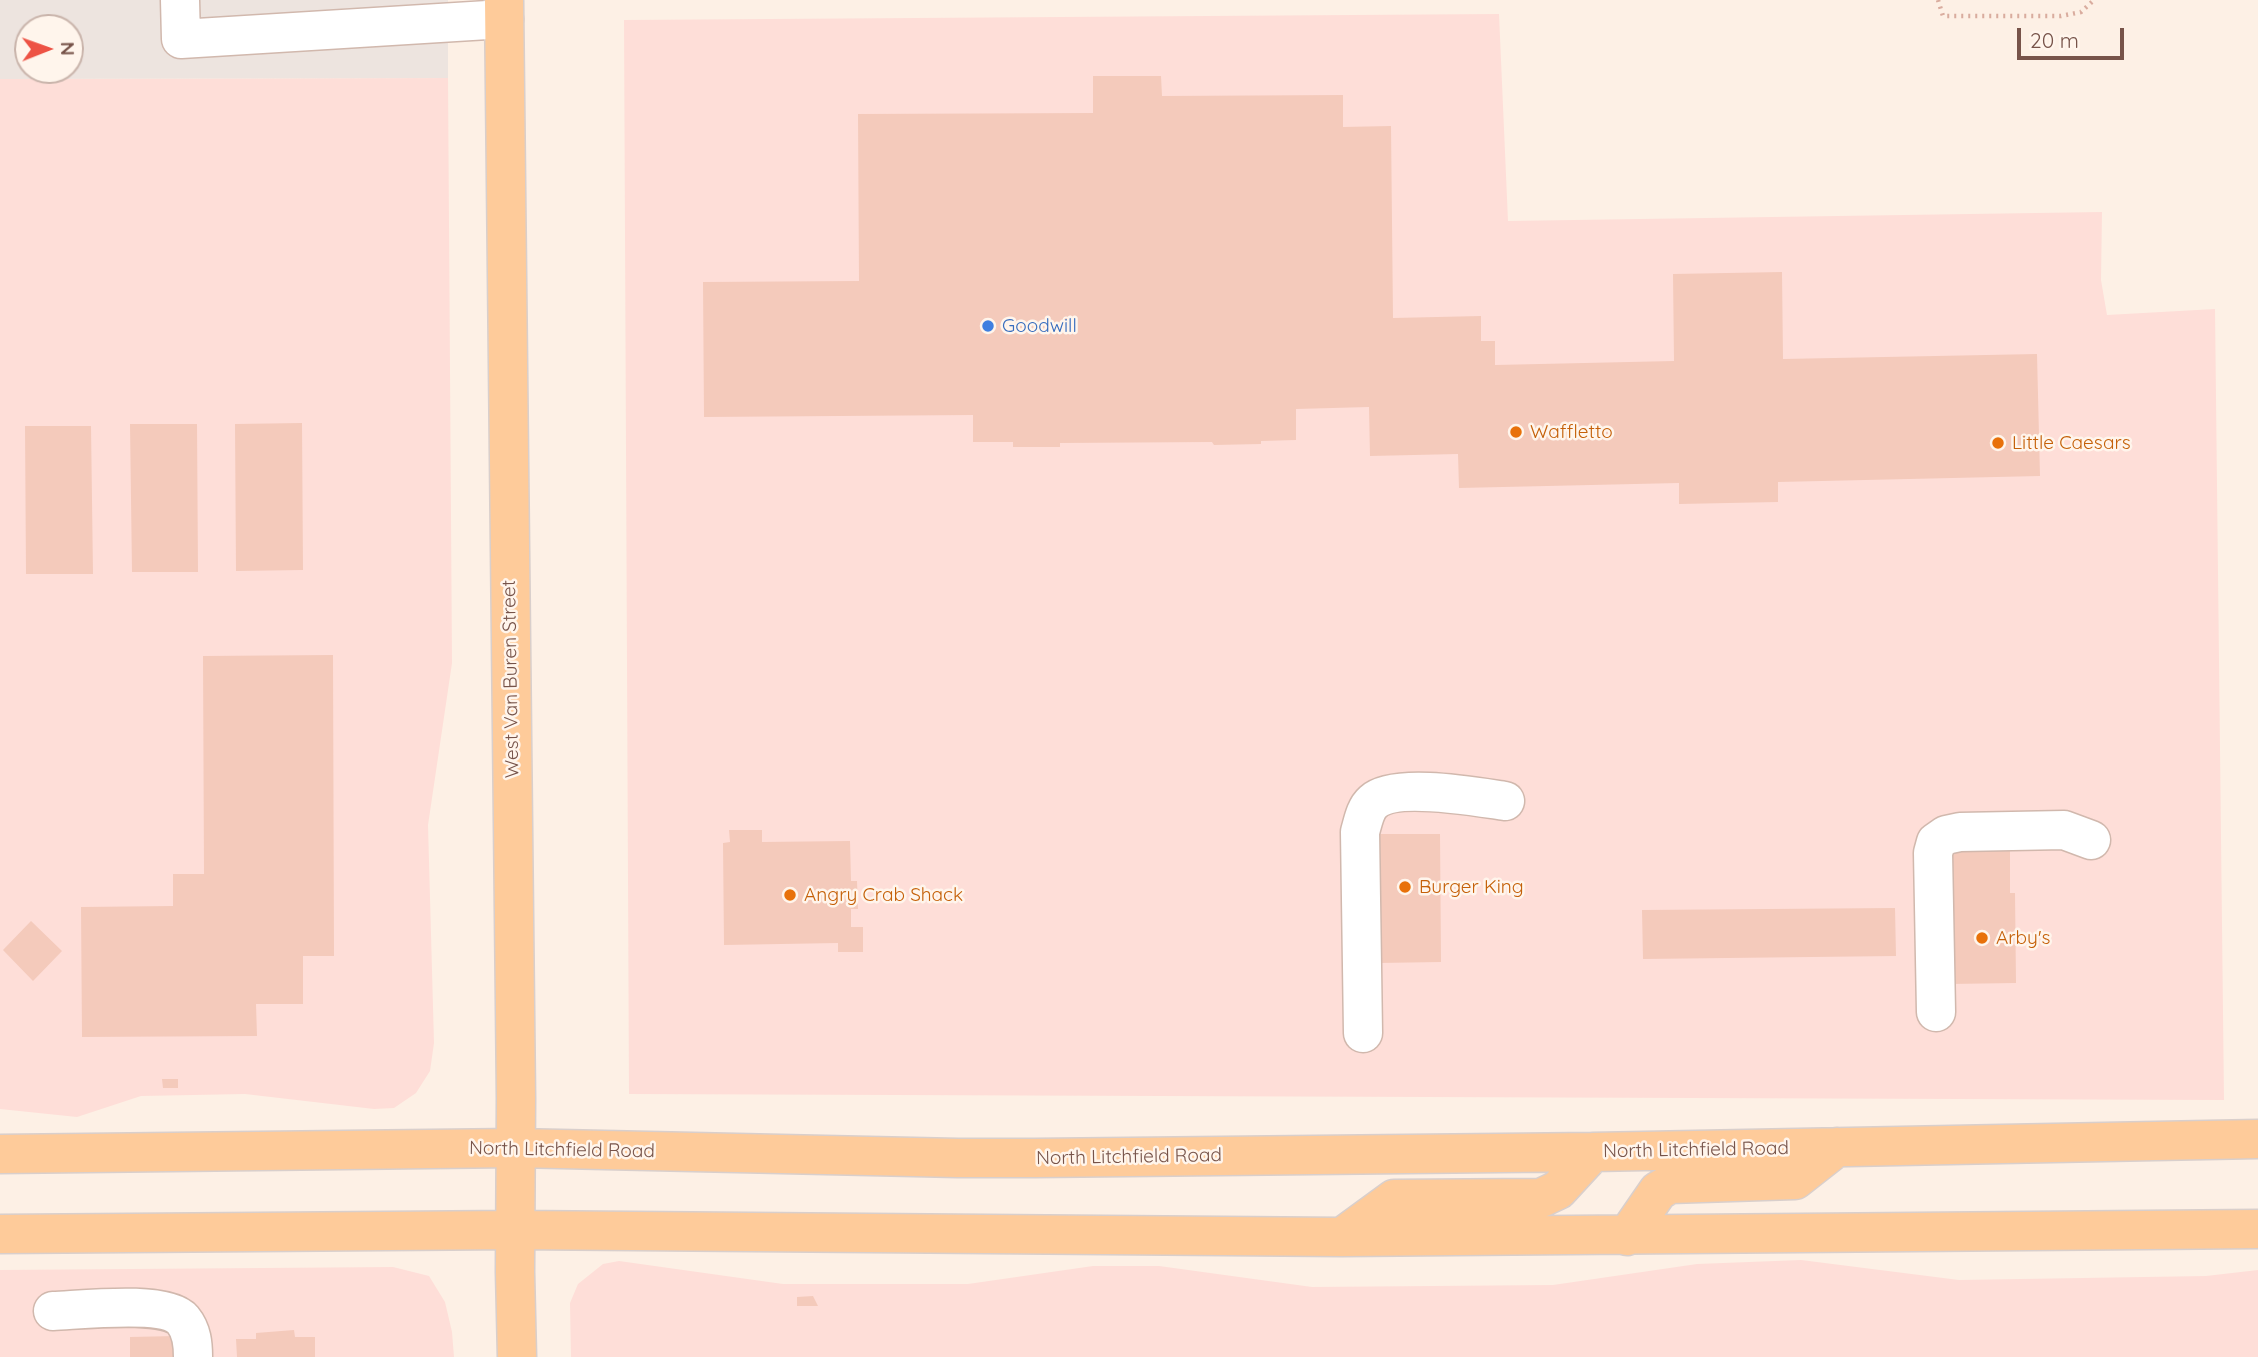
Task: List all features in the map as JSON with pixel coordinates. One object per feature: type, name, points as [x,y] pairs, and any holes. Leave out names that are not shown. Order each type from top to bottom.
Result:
[{"type":"main road","name":"West Van Buren Street","points":[[504,9],[517,1357]]},
{"type":"main road","name":"North Litchfield Road","points":[[0,1154],[516,1148],[958,1158],[1593,1152],[2258,1139]]},
{"type":"main road","points":[[1627,1236],[1658,1191],[1670,1184],[1795,1180],[1836,1147]]},
{"type":"main road","points":[[1342,1237],[1394,1199],[1541,1198],[1558,1190],[1593,1152]]},
{"type":"main road","points":[[0,1234],[515,1230],[1342,1237],[2258,1229]]},
{"type":"lane","points":[[180,0],[181,39],[504,9]]},
{"type":"lane","points":[[1363,1033],[1360,832],[1365,814],[1374,801],[1389,794],[1441,792],[1505,801]]},
{"type":"lane","points":[[1936,1012],[1933,853],[1936,842],[1946,835],[1960,832],[2051,830],[2064,830],[2091,840]]},
{"type":"lane","points":[[53,1311],[152,1308],[170,1311],[183,1320],[193,1339],[193,1357]]},
{"type":"path","points":[[1938,0],[1943,16],[2061,16],[2081,12],[2094,0]]},
{"type":"shaded area","points":[[0,0],[448,0],[448,78],[84,79],[84,14],[14,14],[14,79],[0,79]]},
{"type":"shaded area","points":[[1499,14],[1508,221],[2102,212],[2101,280],[2107,315],[2215,309],[2224,1100],[629,1094],[624,20]]},
{"type":"shaded area","points":[[448,78],[452,663],[428,825],[434,1043],[430,1071],[416,1093],[394,1108],[374,1109],[245,1094],[141,1096],[77,1117],[0,1109],[0,79],[14,79],[14,84],[84,84],[84,79]]},
{"type":"shaded area","points":[[1801,1260],[1959,1280],[2206,1276],[2258,1270],[2258,1357],[571,1357],[570,1303],[578,1284],[603,1264],[619,1261],[783,1284],[968,1284],[1093,1266],[1159,1266],[1312,1287],[1553,1285],[1697,1264]]},
{"type":"shaded area","points":[[393,1267],[429,1276],[445,1302],[454,1357],[0,1357],[0,1270]]},
{"type":"building","points":[[1093,76],[1161,76],[1162,96],[1343,95],[1343,127],[1391,126],[1393,318],[1481,316],[1481,341],[1495,341],[1495,365],[1674,361],[1673,274],[1782,272],[1783,359],[2037,354],[2040,476],[1778,482],[1778,502],[1679,504],[1679,483],[1459,488],[1458,454],[1370,456],[1369,407],[1296,409],[1296,440],[1214,445],[1212,442],[1060,443],[1060,447],[1013,447],[1013,442],[973,442],[973,415],[704,417],[703,282],[859,281],[858,114],[1093,113]]},
{"type":"building","points":[[302,423],[303,570],[236,571],[235,424]]},
{"type":"building","points":[[130,424],[197,424],[198,572],[132,572]]},
{"type":"building","points":[[25,426],[91,426],[93,574],[26,574]]},
{"type":"building","points":[[333,655],[334,956],[303,956],[303,1004],[256,1004],[257,1036],[82,1037],[81,907],[173,906],[173,874],[204,874],[203,656]]},
{"type":"building","name":"Angry Crab Shack","points":[[729,830],[762,830],[762,842],[850,841],[851,881],[857,881],[858,909],[851,909],[851,927],[863,927],[863,952],[838,952],[838,943],[724,945],[723,843],[730,842]]},
{"type":"building","name":"Burger King","points":[[1369,834],[1440,834],[1441,962],[1378,963]]},
{"type":"building","name":"Arby's","points":[[1948,851],[2010,851],[2010,893],[2015,893],[2016,983],[1949,984]]},
{"type":"building","points":[[1895,908],[1896,956],[1643,959],[1642,910]]},
{"type":"building","points":[[31,921],[62,951],[33,981],[3,950]]},
{"type":"building","points":[[162,1079],[178,1079],[178,1088],[163,1088]]},
{"type":"building","points":[[813,1296],[818,1306],[797,1306],[797,1297]]},
{"type":"building","points":[[294,1330],[295,1337],[315,1337],[315,1357],[237,1357],[236,1339],[256,1339],[256,1333]]},
{"type":"building","points":[[176,1336],[176,1357],[130,1357],[130,1337]]},
{"type":"place","name":"Goodwill","points":[[988,326]]},
{"type":"place","name":"Waffletto","points":[[1516,432]]},
{"type":"place","name":"Little Caesars","points":[[1998,443]]},
{"type":"place","name":"Burger King","points":[[1405,887]]},
{"type":"place","name":"Angry Crab Shack","points":[[790,895]]},
{"type":"place","name":"Arby's","points":[[1982,938]]}]
